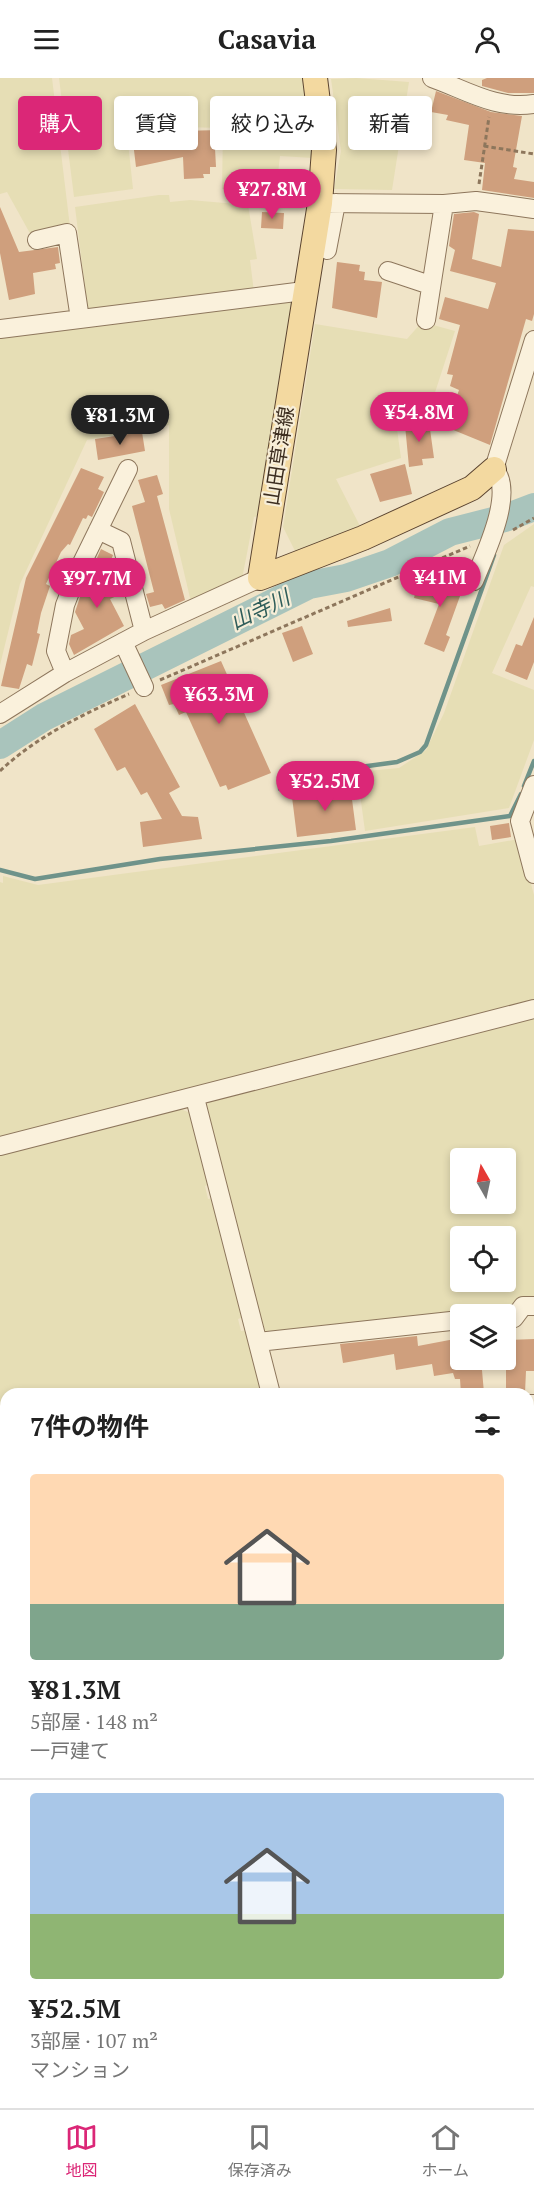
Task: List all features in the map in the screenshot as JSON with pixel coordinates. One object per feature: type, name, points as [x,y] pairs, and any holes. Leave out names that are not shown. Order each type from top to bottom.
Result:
[{"type":"main road","name":"山田草津線","points":[[260,578],[304,291],[328,203],[315,78]]},
{"type":"main road","points":[[260,578],[363,538],[472,488],[494,469]]},
{"type":"street","points":[[432,78],[491,103],[522,106],[534,104]]},
{"type":"street","points":[[327,250],[328,203],[444,204],[476,201],[534,209]]},
{"type":"street","points":[[426,320],[444,204]]},
{"type":"street","points":[[37,240],[67,233],[80,319]]},
{"type":"street","points":[[388,270],[430,285]]},
{"type":"street","points":[[0,329],[304,291]]},
{"type":"street","points":[[474,581],[491,539],[503,489],[500,475],[494,469],[534,340]]},
{"type":"street","points":[[65,673],[56,651],[65,605],[98,530],[128,470]]},
{"type":"street","points":[[98,530],[121,541],[144,631]]},
{"type":"street","points":[[0,714],[65,673],[144,631],[260,578]]},
{"type":"street","points":[[123,642],[144,687]]},
{"type":"street","points":[[534,785],[520,821],[534,874]]},
{"type":"street","points":[[0,1146],[534,1010]]},
{"type":"street","points":[[195,1098],[270,1388]]},
{"type":"street","points":[[516,1315],[523,1306],[534,1306]]},
{"type":"street","points":[[258,1342],[450,1321]]},
{"type":"path","points":[[476,201],[491,103]]},
{"type":"path","points":[[484,146],[534,154]]},
{"type":"path","points":[[0,771],[32,745],[58,729],[144,687],[491,539],[534,518]]},
{"type":"shaded area","points":[[0,78],[52,78],[54,96],[18,96],[18,150],[61,150],[70,227],[32,237],[7,192],[0,194]]},
{"type":"shaded area","points":[[59,78],[303,78],[305,96],[210,96],[210,128],[198,127],[198,96],[114,96],[114,150],[129,150],[133,189],[74,197],[68,150],[102,150],[102,96],[61,96]]},
{"type":"shaded area","points":[[356,78],[409,82],[407,96],[348,96],[348,150],[398,150],[392,190],[334,189],[341,151],[336,96],[333,96],[331,79]]},
{"type":"shaded area","points":[[223,150],[312,150],[313,158],[280,156],[276,191],[222,189]]},
{"type":"shaded area","points":[[169,195],[170,202],[190,200],[248,205],[257,259],[250,260],[254,292],[88,312],[75,207]]},
{"type":"shaded area","points":[[292,300],[259,516],[254,517],[242,579],[191,602],[169,509],[169,425],[87,440],[20,584],[0,665],[0,334]]},
{"type":"shaded area","points":[[422,322],[455,331],[428,414],[392,393],[401,458],[336,479],[360,526],[296,553],[283,527],[315,324],[407,339]]},
{"type":"shaded area","points":[[534,524],[534,587],[531,586],[492,673],[534,690],[534,740],[509,808],[365,831],[357,772],[399,768],[426,750],[444,713],[504,545]]},
{"type":"shaded area","points":[[475,827],[479,846],[519,839],[534,895],[534,1001],[0,1137],[0,882],[3,883],[3,876],[38,885]]},
{"type":"shaded area","points":[[534,1018],[534,1301],[516,1309],[516,1304],[450,1304],[450,1315],[260,1333],[204,1109],[209,1102]]},
{"type":"shaded area","points":[[178,1108],[193,1114],[211,1184],[205,1186],[208,1199],[214,1198],[246,1316],[238,1319],[241,1331],[249,1330],[261,1388],[0,1388],[0,1156]]},
{"type":"building","points":[[487,78],[534,78],[534,93],[508,93],[482,86],[482,80]]},
{"type":"building","points":[[436,91],[491,112],[522,116],[513,167],[517,168],[514,179],[534,182],[534,198],[482,190],[485,163],[464,160],[469,125],[446,120],[448,115],[432,112]]},
{"type":"building","points":[[210,130],[210,150],[215,150],[216,167],[210,167],[210,174],[203,174],[204,178],[184,179],[183,157],[136,167],[134,150],[198,150],[198,131]]},
{"type":"building","points":[[0,207],[19,252],[58,247],[60,263],[55,264],[56,269],[33,273],[35,294],[9,300],[0,253]]},
{"type":"building","points":[[262,212],[284,213],[283,229],[261,228]]},
{"type":"building","points":[[474,212],[479,214],[472,259],[501,267],[508,229],[534,231],[534,314],[532,321],[526,319],[490,445],[446,427],[459,390],[450,386],[453,375],[447,374],[460,325],[439,319],[445,297],[488,309],[496,283],[450,271],[455,250],[449,246],[454,214]]},
{"type":"building","points":[[337,262],[360,265],[359,271],[365,272],[364,280],[382,282],[377,318],[332,308]]},
{"type":"building","points":[[429,422],[434,458],[422,459],[423,465],[409,467],[405,425]]},
{"type":"building","points":[[142,432],[145,451],[98,460],[95,439]]},
{"type":"building","points":[[405,464],[412,494],[380,502],[370,474]]},
{"type":"building","points":[[81,468],[104,477],[98,489],[104,492],[92,517],[88,515],[86,519],[83,518],[70,545],[68,544],[61,552],[46,584],[50,586],[41,613],[37,633],[40,634],[32,666],[27,664],[19,689],[1,686],[26,578]]},
{"type":"building","points":[[157,475],[163,494],[157,496],[185,600],[165,609],[162,604],[150,607],[146,594],[154,592],[132,506],[145,502],[138,480]]},
{"type":"building","points":[[101,549],[113,555],[108,568],[121,594],[110,599],[124,626],[74,655],[69,644],[71,635],[84,629],[75,612],[81,594],[109,580],[91,571]]},
{"type":"building","points":[[419,577],[447,584],[449,578],[463,582],[464,585],[446,635],[450,637],[444,652],[424,644],[439,604],[414,598]]},
{"type":"building","points":[[390,608],[392,621],[348,627],[347,621]]},
{"type":"building","points":[[534,617],[534,662],[527,680],[505,671],[516,644],[522,646]]},
{"type":"building","points":[[302,626],[313,654],[293,662],[282,633]]},
{"type":"building","points":[[221,661],[271,773],[228,790],[226,785],[220,787],[186,712],[179,715],[174,704],[169,705],[161,685]]},
{"type":"building","points":[[135,704],[180,787],[169,793],[182,816],[198,817],[202,839],[143,847],[140,822],[162,819],[147,792],[141,795],[125,767],[117,771],[94,729]]},
{"type":"building","points":[[350,784],[356,830],[297,837],[292,797],[318,794],[317,788]]},
{"type":"building","points":[[509,823],[511,837],[492,840],[490,826]]},
{"type":"building","points":[[417,1336],[418,1346],[450,1340],[450,1370],[482,1370],[484,1388],[461,1388],[460,1379],[455,1379],[453,1373],[434,1376],[432,1364],[396,1370],[394,1354],[343,1363],[340,1344]]},
{"type":"building","points":[[534,1339],[534,1371],[526,1371],[525,1388],[506,1388],[506,1370],[516,1370],[516,1340]]},
{"type":"waterway","name":"山寺川","points":[[0,745],[44,717],[309,585],[346,578],[390,563],[450,532],[505,518],[534,507]]},
{"type":"waterway","points":[[280,789],[309,785],[338,770],[397,762],[420,752],[426,745],[494,555]]},
{"type":"waterway","points":[[524,786],[534,761]]},
{"type":"waterway","points":[[0,870],[35,879],[160,859],[331,841],[510,816],[521,794]]}]
